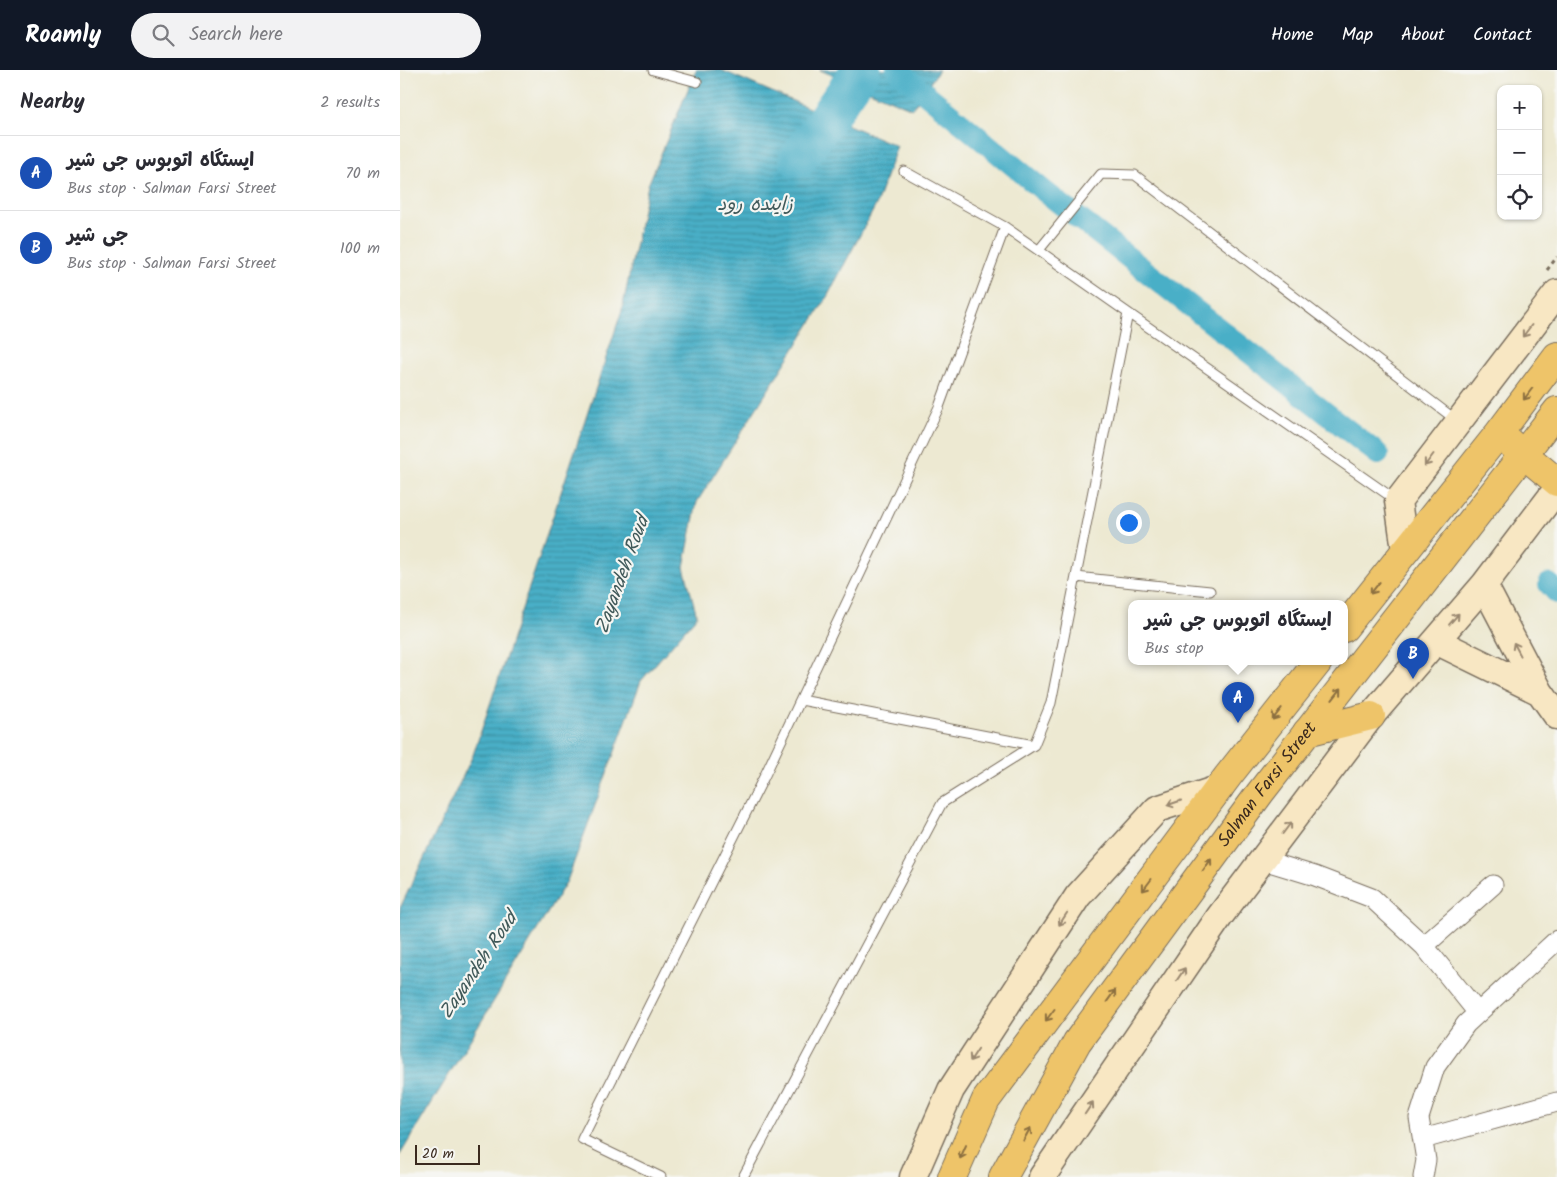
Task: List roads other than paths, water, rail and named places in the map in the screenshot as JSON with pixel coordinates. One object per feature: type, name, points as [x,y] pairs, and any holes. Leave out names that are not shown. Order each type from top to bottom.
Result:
[{"type":"main road","points":[[1405,550],[1398,501],[1557,292]]},
{"type":"main road","points":[[1348,623],[1499,433],[1557,356]]},
{"type":"main road","name":"Salman Farsi Street","points":[[1003,1177],[1077,1042],[1260,793],[1557,411]]},
{"type":"main road","points":[[1499,433],[1557,482]]},
{"type":"main road","points":[[1042,1177],[1220,916],[1371,716],[1484,586],[1557,489]]},
{"type":"main road","points":[[1523,534],[1548,520],[1557,519]]},
{"type":"main road","points":[[1484,586],[1540,692],[1557,716]]},
{"type":"main road","points":[[1436,641],[1540,692]]},
{"type":"main road","name":"Salman Farsi Street","points":[[952,1177],[986,1100],[1220,788],[1316,665]]},
{"type":"main road","points":[[1307,732],[1371,716]]},
{"type":"main road","points":[[913,1177],[951,1090],[1078,896],[1157,810],[1220,788]]},
{"type":"street","points":[[1263,860],[1315,876],[1372,898],[1424,946],[1478,1013]]},
{"type":"street","points":[[1424,946],[1493,885]]},
{"type":"street","points":[[1423,1177],[1426,1160],[1419,1118],[1435,1067],[1466,1024],[1557,940]]},
{"type":"street","points":[[1423,1139],[1557,1102]]},
{"type":"lane","points":[[653,70],[696,82]]},
{"type":"lane","points":[[904,171],[1005,228],[1039,250],[1390,496]]},
{"type":"lane","points":[[1039,250],[1101,174],[1135,175],[1458,422]]},
{"type":"lane","points":[[661,1177],[582,1140],[766,775],[939,407],[1005,228]]},
{"type":"lane","points":[[744,1177],[942,803],[1034,745],[1051,703],[1128,313]]},
{"type":"lane","points":[[1076,576],[1210,591]]},
{"type":"lane","points":[[801,700],[1034,745]]},
{"type":"water","name":"زاینده رود","points":[[696,70],[721,70],[897,146],[876,205],[826,299],[697,502],[684,567],[697,616],[641,681],[567,881],[400,1155],[400,908],[473,755],[622,310],[648,185]]},
{"type":"water","points":[[820,70],[939,70],[912,109]]},
{"type":"waterway","name":"Zayandeh Roud","points":[[798,159],[861,70]]},
{"type":"waterway","points":[[897,70],[1044,191],[1378,454]]},
{"type":"waterway","points":[[1549,584],[1557,593]]},
{"type":"place","name":"جی شیر","points":[[1413,679]]},
{"type":"place","name":"ایستگاه اتوبوس جی شیر","points":[[1238,723]]}]
